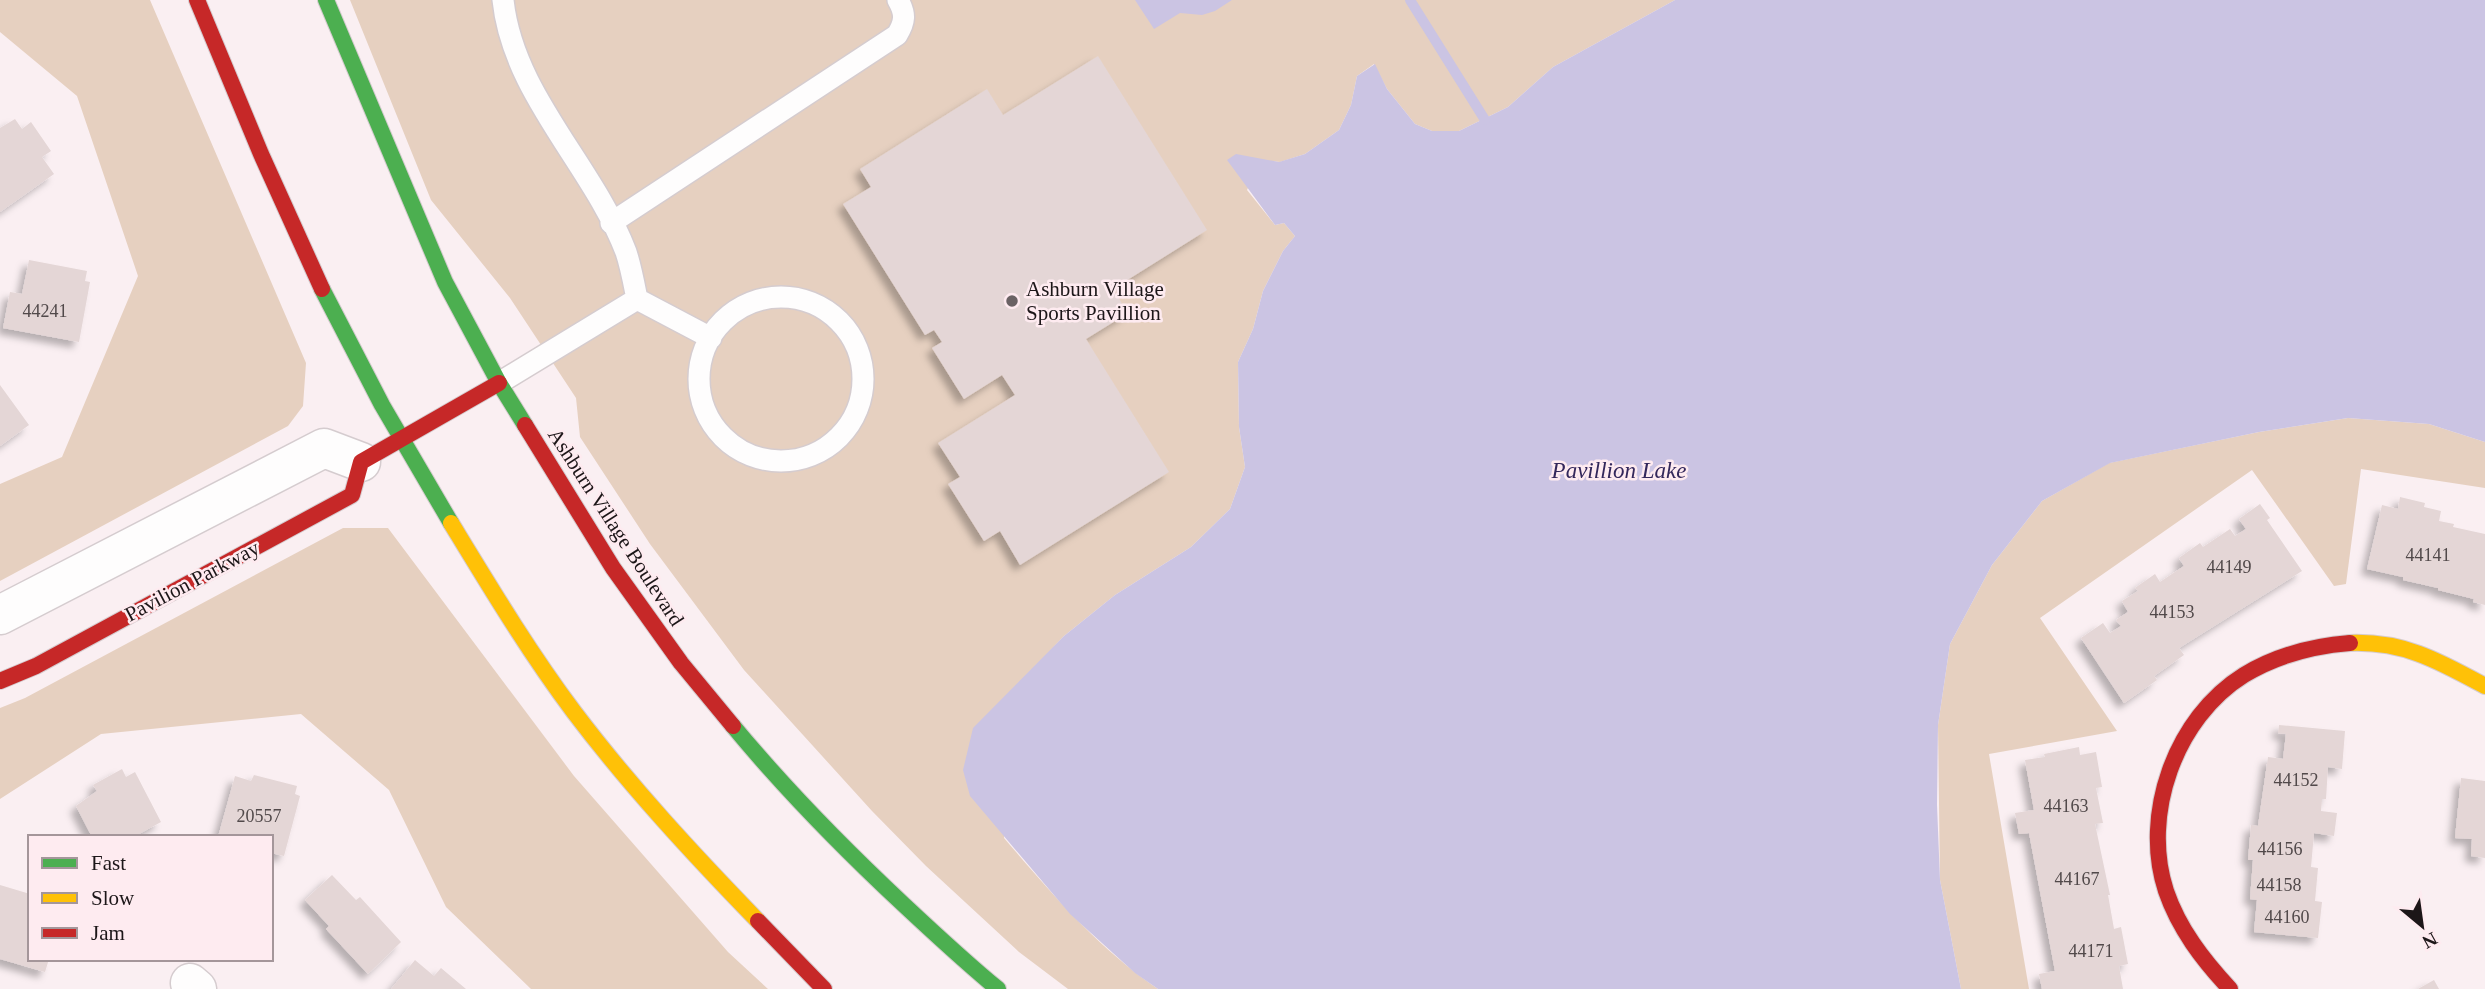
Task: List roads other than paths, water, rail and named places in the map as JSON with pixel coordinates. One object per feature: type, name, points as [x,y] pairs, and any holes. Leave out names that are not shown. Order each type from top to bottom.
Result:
[{"type":"main road","points":[[197,0],[247,124],[302,247],[400,440],[534,657],[589,732],[662,819],[824,989]]},
{"type":"main road","name":"Ashburn Village Boulevard","points":[[326,0],[445,282],[499,383],[613,568],[681,663],[773,774],[842,847],[968,965],[998,989]]},
{"type":"main road","points":[[362,462],[499,383]]},
{"type":"main road","name":"Pavilion Parkway","points":[[0,681],[36,666],[352,495],[362,462]]},
{"type":"main road","points":[[2230,989],[2204,963],[2191,944],[2167,896],[2161,870],[2158,834],[2161,796],[2168,771],[2179,747],[2207,707],[2247,673],[2272,660],[2318,645],[2355,643],[2398,646],[2421,654],[2485,686]]},
{"type":"street","points":[[0,615],[324,448],[362,462]]},
{"type":"lane","points":[[503,0],[517,60],[611,223],[626,253],[637,299],[711,338]]},
{"type":"lane","points":[[611,223],[897,35],[904,23],[903,9],[898,0]]},
{"type":"lane","points":[[786,297],[811,303],[833,315],[850,335],[855,346],[860,358],[863,384],[858,409],[845,431],[825,449],[802,458],[776,461],[751,456],[729,443],[712,424],[701,401],[699,375],[704,350],[711,338],[718,327],[736,310],[760,300],[786,297]]},
{"type":"lane","points":[[499,383],[637,299]]},
{"type":"water","points":[[1135,0],[1232,0],[1215,11],[1202,15],[1180,13],[1154,29]]},
{"type":"water","name":"Pavillion Lake","points":[[1675,0],[2485,0],[2485,442],[2429,424],[2348,418],[2259,432],[2110,463],[2042,501],[1992,565],[1950,644],[1938,725],[1937,805],[1940,880],[1961,989],[1158,989],[1135,973],[1070,914],[970,796],[963,770],[973,728],[1064,636],[1115,595],[1191,547],[1230,509],[1245,467],[1239,427],[1238,362],[1253,329],[1263,291],[1283,251],[1295,236],[1284,223],[1275,225],[1227,160],[1236,154],[1279,162],[1305,154],[1339,130],[1351,105],[1357,76],[1375,64],[1387,89],[1415,124],[1432,131],[1459,131],[1508,107],[1553,67]]},
{"type":"waterway","points":[[1410,0],[1485,120]]},
{"type":"place","name":"Ashburn Village Sports Pavillion","points":[[1012,301]]}]
